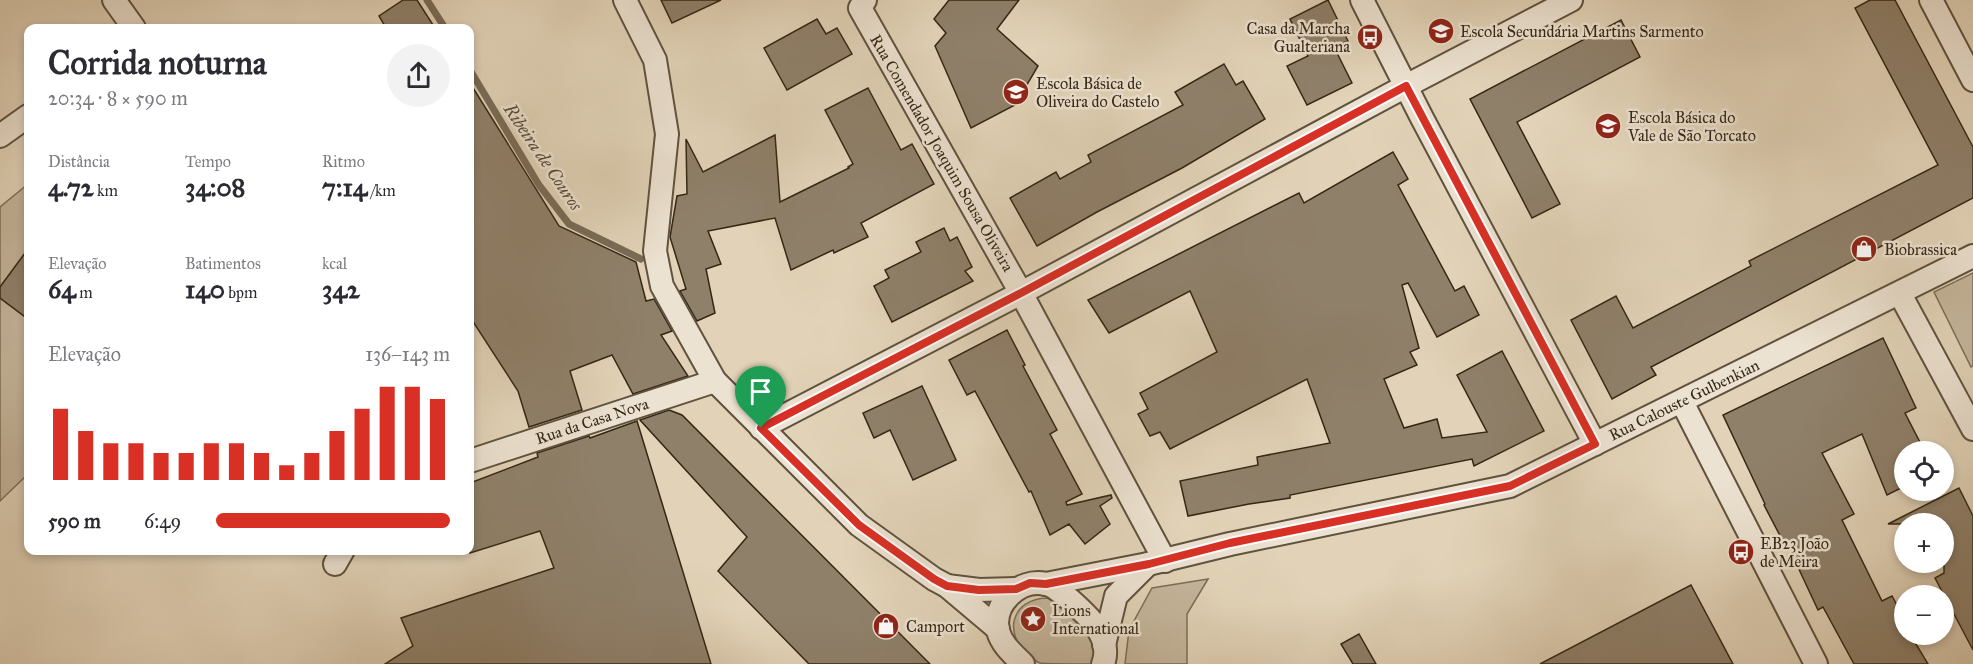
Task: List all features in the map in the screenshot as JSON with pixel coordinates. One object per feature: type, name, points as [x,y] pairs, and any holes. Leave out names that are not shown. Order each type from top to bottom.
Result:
[{"type":"street","points":[[114,0],[131,24]]},
{"type":"street","points":[[625,0],[655,60],[668,134],[655,251],[662,286],[715,381],[859,525],[947,586],[998,629]]},
{"type":"street","name":"Rua Comendador Joaquim Sousa Oliveira","points":[[865,0],[860,8],[1021,293],[1157,562]]},
{"type":"street","points":[[1362,0],[1595,444]]},
{"type":"street","points":[[761,428],[1021,293],[1571,0]]},
{"type":"street","points":[[1931,0],[1973,80]]},
{"type":"street","points":[[0,136],[24,119]]},
{"type":"street","name":"Rua Calouste Gulbenkian","points":[[947,586],[979,590],[1016,589],[1030,583],[1046,584],[1157,562],[1230,543],[1510,486],[1973,256]]},
{"type":"street","points":[[1900,294],[1966,397],[1973,429]]},
{"type":"street","name":"Rua da Casa Nova","points":[[474,460],[715,381]]},
{"type":"street","points":[[1682,402],[1816,664]]},
{"type":"street","name":"Rua Calouste Gulbenkian","points":[[1104,654],[1116,596],[1157,562]]},
{"type":"street","points":[[1046,584],[1060,590],[1099,630],[1104,654]]},
{"type":"street","points":[[1016,589],[1001,607],[998,614],[998,629],[1004,644],[1023,664]]},
{"type":"shaded area","points":[[24,187],[24,254],[0,287],[0,207]]},
{"type":"shaded area","points":[[1973,273],[1973,366],[1971,367],[1934,292]]},
{"type":"shaded area","points":[[0,298],[24,316],[24,478],[0,501]]},
{"type":"shaded area","points":[[1208,579],[1187,614],[1187,664],[1125,664],[1129,630],[1152,588]]},
{"type":"shaded area","points":[[1047,598],[1068,611],[1091,639],[1094,655],[1091,664],[1040,663],[1021,646],[1014,628],[1019,611],[1026,604]]},
{"type":"building","points":[[403,0],[417,0],[432,24],[384,24],[379,16]]},
{"type":"building","points":[[661,0],[721,0],[672,23]]},
{"type":"building","points":[[949,0],[1019,0],[997,29],[1038,66],[1015,105],[971,128],[935,46],[946,33],[934,19]]},
{"type":"building","points":[[1328,0],[1348,41],[1334,47],[1352,83],[1307,105],[1287,66],[1308,56],[1290,19]]},
{"type":"building","points":[[1870,0],[1895,0],[1973,147],[1973,198],[1651,367],[1656,375],[1612,399],[1571,320],[1616,296],[1633,328],[1751,266],[1749,261],[1938,165],[1855,8]]},
{"type":"building","points":[[817,19],[826,34],[837,28],[852,54],[787,90],[764,48]]},
{"type":"building","points":[[1621,20],[1640,57],[1517,122],[1560,204],[1532,218],[1470,99]]},
{"type":"building","points":[[1224,64],[1236,85],[1243,81],[1265,119],[1182,168],[1037,246],[1010,198],[1056,172],[1060,179],[1091,162],[1088,155],[1183,105],[1175,92]]},
{"type":"building","points":[[868,88],[901,150],[912,144],[934,184],[861,223],[868,237],[834,253],[833,250],[791,270],[775,218],[708,231],[721,264],[706,269],[715,313],[697,321],[680,291],[686,289],[670,237],[677,196],[687,194],[686,139],[703,172],[775,135],[780,202],[853,164],[825,110]]},
{"type":"building","points":[[474,89],[559,226],[636,262],[646,301],[654,299],[672,331],[661,335],[688,376],[633,394],[612,355],[570,371],[582,410],[529,427],[518,391],[474,323]]},
{"type":"building","points":[[1393,152],[1408,179],[1398,185],[1455,291],[1464,286],[1479,315],[1437,337],[1408,283],[1402,285],[1419,348],[1410,352],[1417,365],[1384,379],[1404,428],[1437,419],[1442,438],[1487,432],[1457,375],[1502,351],[1544,431],[1474,466],[1472,459],[1290,495],[1290,498],[1188,516],[1180,481],[1258,465],[1257,457],[1330,443],[1307,379],[1170,449],[1160,432],[1150,436],[1138,414],[1148,409],[1140,393],[1217,352],[1190,291],[1109,333],[1088,300],[1299,193],[1304,203]]},
{"type":"building","points":[[944,228],[950,241],[957,237],[972,267],[965,271],[973,281],[892,322],[874,286],[889,278],[885,270],[921,252],[916,242]]},
{"type":"building","points":[[24,254],[24,316],[0,298],[0,287]]},
{"type":"building","points":[[1007,330],[1057,430],[1050,434],[1082,494],[1066,502],[1067,505],[1111,495],[1112,498],[1100,506],[1110,524],[1085,544],[1069,524],[1050,535],[1031,491],[1029,492],[975,391],[967,395],[949,360]]},
{"type":"building","points":[[1883,338],[1916,408],[1905,413],[1919,441],[1894,441],[1894,492],[1887,495],[1862,434],[1822,453],[1854,514],[1842,520],[1882,601],[1892,596],[1894,600],[1894,645],[1917,645],[1928,664],[1854,664],[1823,607],[1818,610],[1789,548],[1787,549],[1764,505],[1723,415]]},
{"type":"building","points":[[922,386],[956,460],[913,480],[890,430],[874,438],[863,413]]},
{"type":"building","points":[[669,410],[682,415],[930,664],[809,664],[718,571],[747,537],[640,420]]},
{"type":"building","points":[[637,421],[711,664],[385,664],[413,646],[401,618],[554,568],[540,531],[474,552],[474,481],[538,457],[537,453],[589,436],[590,438]]},
{"type":"building","points":[[1959,488],[1973,516],[1973,650],[1954,614],[1954,585],[1939,585],[1935,578],[1944,573],[1954,573],[1954,513],[1910,513],[1933,501],[1954,501],[1954,491]]},
{"type":"building","points":[[1691,585],[1733,664],[1540,664]]},
{"type":"building","points":[[1359,634],[1376,664],[1353,664],[1341,644]]},
{"type":"waterway","name":"Ribeira de Couros","points":[[427,0],[442,24]]},
{"type":"waterway","name":"Ribeira de Couros","points":[[474,77],[539,185],[569,224],[641,259]]},
{"type":"place","name":"Escola Secundária Martins Sarmento","points":[[1441,31]]},
{"type":"place","name":"Casa da Marcha Gualteriana","points":[[1370,37]]},
{"type":"place","name":"Escola Básica de Oliveira do Castelo","points":[[1016,92]]},
{"type":"place","name":"Escola Básica do Vale de São Torcato","points":[[1608,126]]},
{"type":"place","name":"Biobrassica","points":[[1864,249]]},
{"type":"place","name":"EB23 João de Meira","points":[[1741,552]]},
{"type":"place","name":"Lions International","points":[[1033,619]]},
{"type":"place","name":"Camport","points":[[886,626]]},
{"type":"route","points":[[1406,86],[1595,444],[1510,486],[1230,543],[1149,564],[1046,584],[1030,583],[1016,589],[979,590],[947,586],[934,579],[859,525],[761,428],[1021,293],[1406,86]]}]
